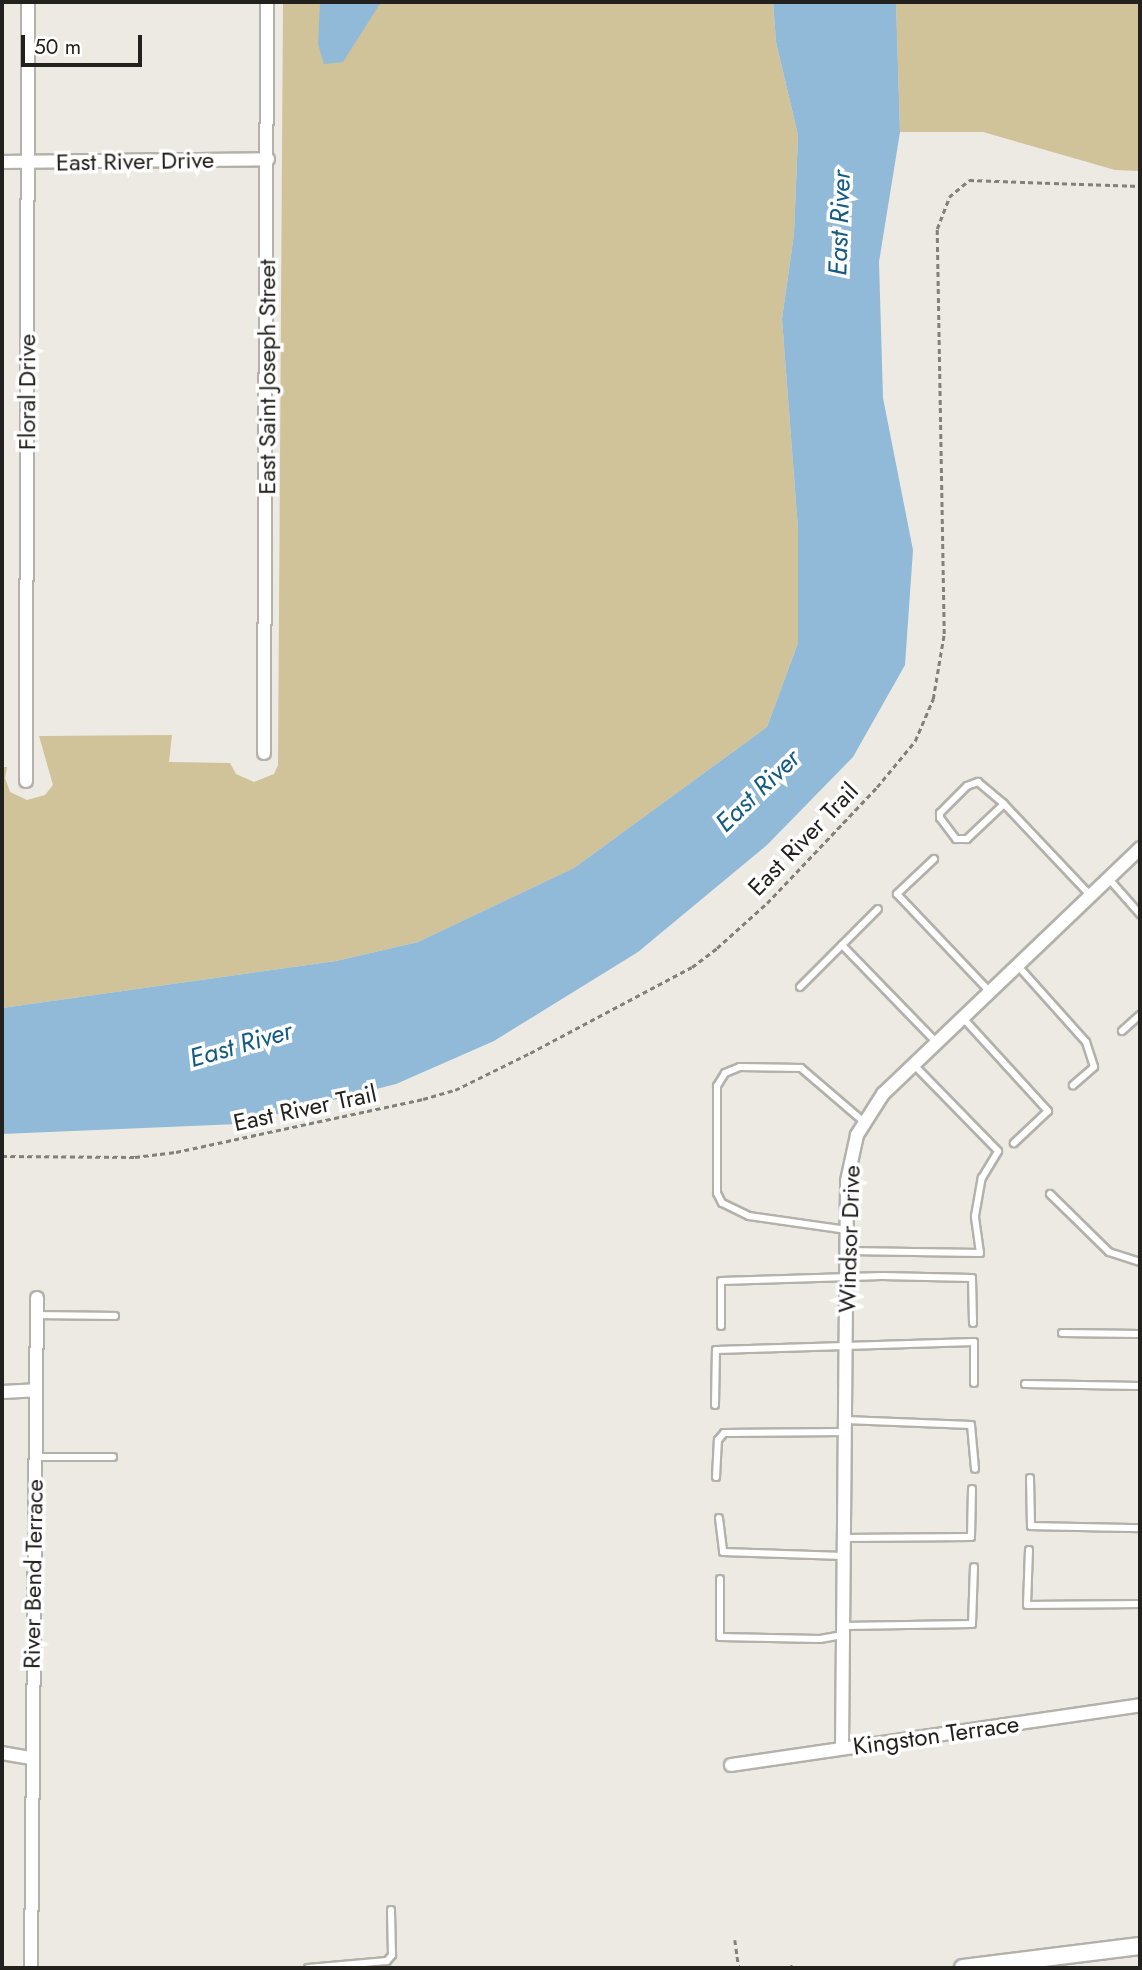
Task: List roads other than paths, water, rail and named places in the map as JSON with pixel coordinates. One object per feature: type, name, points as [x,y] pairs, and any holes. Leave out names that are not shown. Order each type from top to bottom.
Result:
[{"type":"street","name":"Floral Drive","points":[[26,781],[28,2]]},
{"type":"street","name":"East Saint Joseph Street","points":[[264,753],[267,2]]},
{"type":"street","name":"East River Drive","points":[[2,162],[268,159]]},
{"type":"street","name":"Windsor Drive","points":[[842,1748],[846,1279],[850,1157],[864,1122],[883,1094],[1140,849]]},
{"type":"street","name":"River Bend Terrace","points":[[31,1968],[30,1758],[37,1298]]},
{"type":"street","points":[[2,1392],[36,1390]]},
{"type":"street","name":"Kingston Terrace","points":[[732,1765],[1140,1704]]},
{"type":"street","points":[[2,1753],[30,1758]]},
{"type":"street","points":[[963,1968],[1140,1946]]},
{"type":"lane","points":[[1004,804],[967,839],[956,839],[940,818],[940,813],[967,786],[978,782],[1004,804],[1091,896]]},
{"type":"lane","points":[[934,859],[897,894],[990,992]]},
{"type":"lane","points":[[1109,879],[1140,914]]},
{"type":"lane","points":[[800,987],[878,909]]},
{"type":"lane","points":[[842,945],[937,1043]]},
{"type":"lane","points":[[1018,966],[1086,1042],[1094,1066],[1073,1085]]},
{"type":"lane","points":[[1122,1031],[1140,1015]]},
{"type":"lane","points":[[963,1018],[1048,1111],[1014,1143]]},
{"type":"lane","points":[[847,1251],[980,1253],[975,1216],[982,1178],[998,1151],[914,1065]]},
{"type":"lane","points":[[847,1230],[749,1216],[722,1203],[717,1193],[717,1086],[725,1073],[740,1067],[801,1068],[864,1122]]},
{"type":"lane","points":[[1050,1194],[1109,1252],[1140,1262]]},
{"type":"lane","points":[[721,1325],[721,1281],[972,1278],[973,1323]]},
{"type":"lane","points":[[37,1315],[115,1316]]},
{"type":"lane","points":[[1062,1333],[1140,1334]]},
{"type":"lane","points":[[715,1405],[716,1350],[846,1349],[914,1341],[974,1342],[974,1383]]},
{"type":"lane","points":[[1025,1384],[1140,1386]]},
{"type":"lane","points":[[716,1477],[718,1440],[724,1433],[845,1426],[971,1425],[975,1469]]},
{"type":"lane","points":[[35,1457],[113,1457]]},
{"type":"lane","points":[[1030,1478],[1031,1526],[1140,1528]]},
{"type":"lane","points":[[844,1538],[971,1537],[972,1489]]},
{"type":"lane","points":[[719,1518],[723,1552],[844,1556]]},
{"type":"lane","points":[[1029,1550],[1027,1605],[1140,1604]]},
{"type":"lane","points":[[720,1579],[720,1637],[820,1639],[843,1630],[972,1624],[974,1567]]},
{"type":"lane","points":[[308,1968],[387,1961],[392,1955],[391,1910]]},
{"type":"water","points":[[320,2],[381,2],[343,62],[324,64],[318,44]]},
{"type":"water","name":"East River","points":[[773,2],[896,2],[900,132],[879,262],[883,398],[913,550],[905,665],[853,757],[767,845],[638,952],[494,1041],[396,1084],[238,1124],[2,1134],[2,1008],[336,961],[418,942],[574,868],[767,727],[798,643],[798,529],[782,319],[794,234],[798,135],[776,42]]}]
